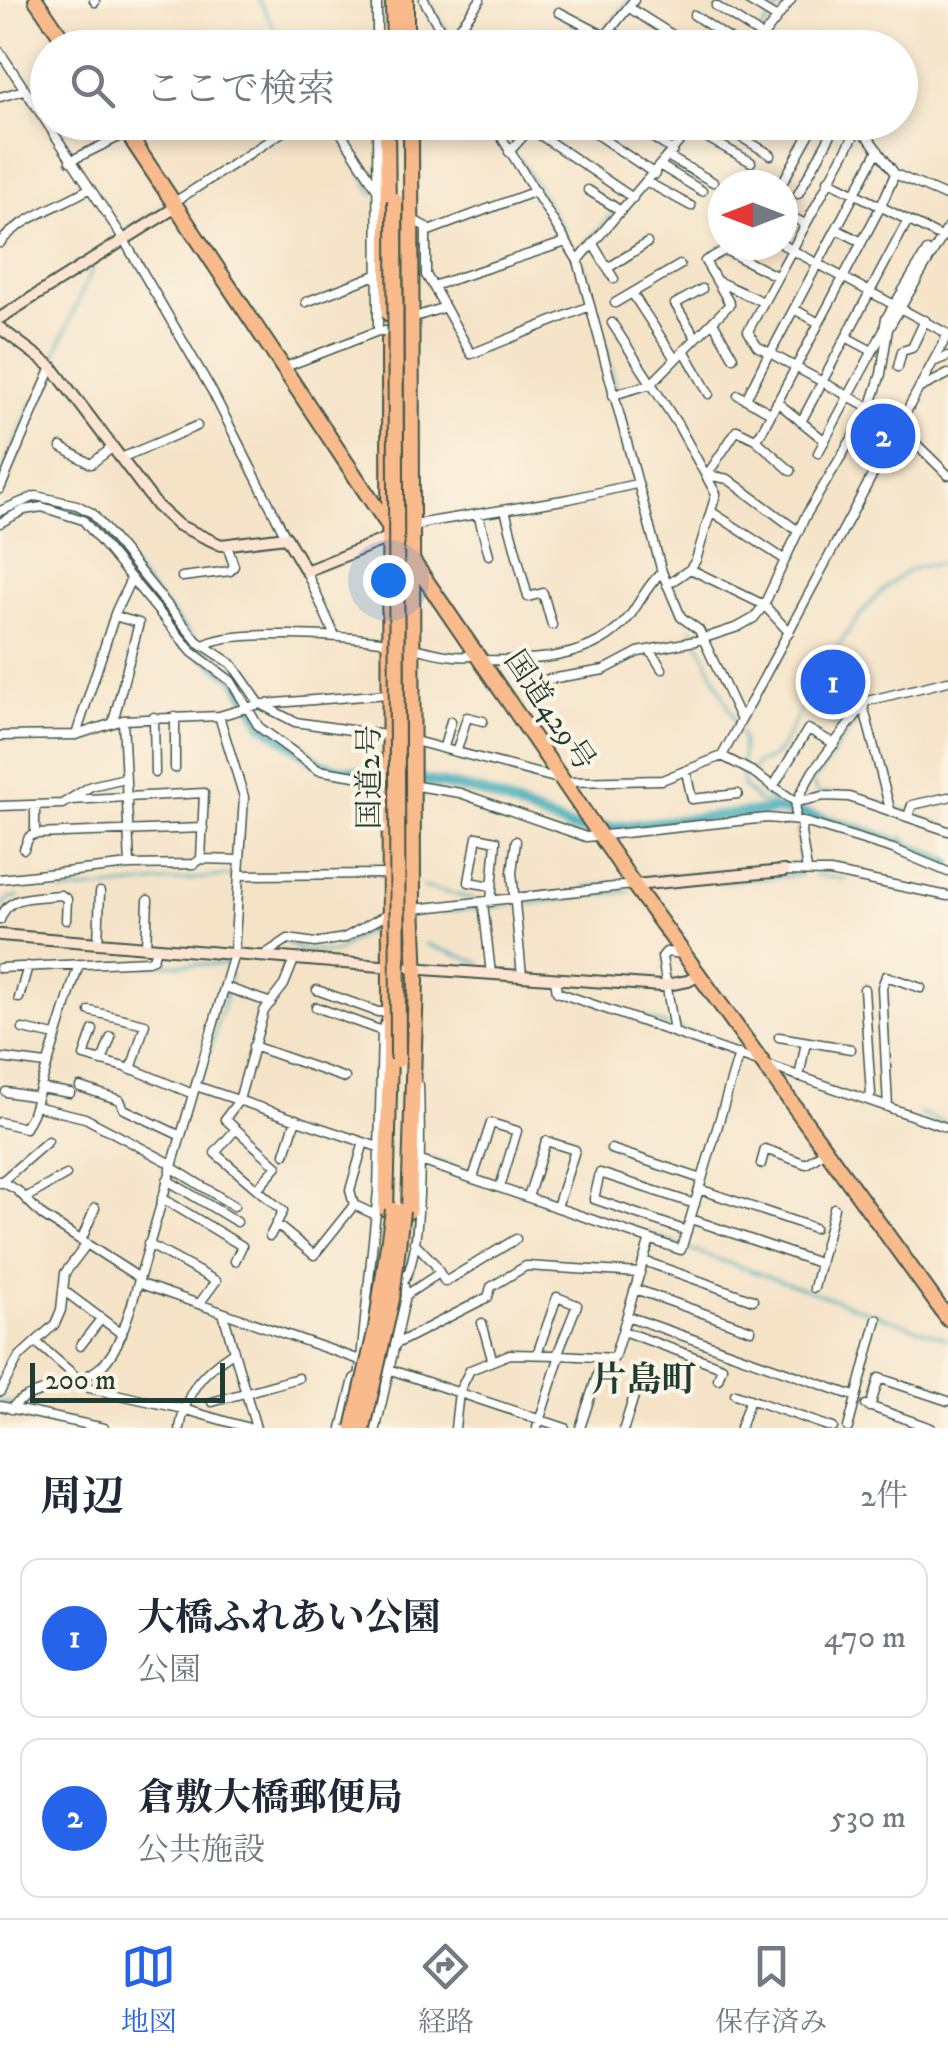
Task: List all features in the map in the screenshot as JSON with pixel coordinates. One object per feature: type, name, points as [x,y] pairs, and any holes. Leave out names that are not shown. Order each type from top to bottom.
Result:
[{"type":"highway","points":[[36,0],[57,30]]},
{"type":"highway","points":[[391,30],[402,2]]},
{"type":"highway","points":[[402,2],[405,30]]},
{"type":"highway","name":"国道429号","points":[[132,140],[350,466],[392,536],[412,557],[634,885],[948,1319]]},
{"type":"highway","points":[[387,140],[383,332],[392,536],[387,694],[393,1211]]},
{"type":"highway","name":"国道2号","points":[[360,1428],[392,1299],[393,1211],[403,1061],[387,199],[392,140]]},
{"type":"highway","name":"国道2号","points":[[387,199],[403,140]]},
{"type":"highway","points":[[393,1211],[416,974],[408,140]]},
{"type":"highway","points":[[350,466],[373,483],[387,473]]},
{"type":"highway","points":[[392,536],[407,525],[412,510]]},
{"type":"highway","points":[[412,597],[426,591],[440,601]]},
{"type":"highway","name":"国道2号","points":[[360,1428],[393,1211]]},
{"type":"street","points":[[377,0],[382,30]]},
{"type":"street","points":[[459,30],[480,0]]},
{"type":"street","points":[[730,0],[720,8],[747,30]]},
{"type":"street","points":[[748,0],[774,17]]},
{"type":"street","points":[[766,30],[787,2]]},
{"type":"street","points":[[608,30],[631,3],[668,30]]},
{"type":"street","points":[[428,4],[440,30]]},
{"type":"street","points":[[560,12],[597,30]]},
{"type":"street","points":[[694,14],[718,30]]},
{"type":"street","points":[[0,52],[30,99]]},
{"type":"street","points":[[0,80],[14,75]]},
{"type":"street","points":[[0,98],[24,90]]},
{"type":"street","points":[[56,140],[124,241],[212,391],[306,571],[335,636]]},
{"type":"street","points":[[70,161],[104,140]]},
{"type":"street","points":[[0,318],[124,241],[271,140]]},
{"type":"street","points":[[346,140],[387,199]]},
{"type":"street","points":[[285,368],[383,332],[376,275],[387,199],[379,140]]},
{"type":"street","points":[[504,140],[580,259],[662,572],[739,724]]},
{"type":"street","points":[[512,151],[519,140]]},
{"type":"street","points":[[545,140],[631,196]]},
{"type":"street","points":[[606,140],[655,171],[702,191]]},
{"type":"street","points":[[655,140],[708,178]]},
{"type":"street","points":[[580,259],[681,140]]},
{"type":"street","points":[[716,140],[751,162]]},
{"type":"street","points":[[746,140],[771,155]]},
{"type":"street","points":[[790,170],[806,140]]},
{"type":"street","points":[[798,194],[828,140]]},
{"type":"street","points":[[798,233],[850,140]]},
{"type":"street","points":[[867,140],[894,174],[948,197]]},
{"type":"street","points":[[771,413],[742,397],[794,310],[878,150]]},
{"type":"street","points":[[755,439],[844,278],[894,174]]},
{"type":"street","points":[[828,180],[939,236]]},
{"type":"street","points":[[648,182],[691,206]]},
{"type":"street","points":[[805,182],[822,192]]},
{"type":"street","points":[[0,243],[13,227],[28,223],[90,188]]},
{"type":"street","points":[[588,190],[619,210]]},
{"type":"street","points":[[426,232],[536,191]]},
{"type":"street","points":[[798,220],[805,224]]},
{"type":"street","points":[[801,422],[908,220]]},
{"type":"street","points":[[417,222],[426,232],[426,275],[471,354],[590,306]]},
{"type":"street","points":[[818,453],[872,351],[948,227]]},
{"type":"street","points":[[836,229],[862,242]]},
{"type":"street","points":[[432,286],[566,242]]},
{"type":"street","points":[[608,268],[648,243]]},
{"type":"street","points":[[593,244],[614,278]]},
{"type":"street","points":[[0,523],[34,508],[78,516],[131,580],[255,705],[295,722],[458,750],[562,781],[662,780],[686,772],[722,756],[948,334],[798,253]]},
{"type":"street","points":[[616,394],[651,384],[730,304],[705,261],[708,259]]},
{"type":"street","points":[[745,260],[776,276]]},
{"type":"street","points":[[782,260],[748,331],[757,346],[870,408],[948,474]]},
{"type":"street","points":[[615,303],[680,265]]},
{"type":"street","points":[[306,302],[376,275]]},
{"type":"street","points":[[717,280],[763,302]]},
{"type":"street","points":[[696,338],[675,304],[702,289]]},
{"type":"street","points":[[632,293],[674,359]]},
{"type":"street","points":[[532,682],[604,670],[638,652],[746,624],[764,605],[798,531],[870,408],[885,358],[888,330],[898,306]]},
{"type":"street","points":[[412,318],[443,308]]},
{"type":"street","points":[[794,310],[819,323]]},
{"type":"street","points":[[898,367],[902,351],[912,348],[925,320]]},
{"type":"street","points":[[713,322],[733,357]]},
{"type":"street","points":[[612,324],[716,494],[696,560],[670,583]]},
{"type":"street","points":[[0,328],[50,370],[167,516],[194,534],[227,545],[286,537]]},
{"type":"street","points":[[846,337],[872,351]]},
{"type":"street","points":[[684,350],[709,394]]},
{"type":"street","points":[[933,362],[948,356]]},
{"type":"street","points":[[0,489],[50,370]]},
{"type":"street","points":[[920,388],[948,374]]},
{"type":"street","points":[[777,402],[825,441]]},
{"type":"street","points":[[121,458],[197,426]]},
{"type":"street","points":[[707,476],[737,430],[755,439],[790,471]]},
{"type":"street","points":[[388,435],[412,434]]},
{"type":"street","points":[[61,447],[91,464],[111,449]]},
{"type":"street","points":[[707,476],[728,479],[798,531]]},
{"type":"street","points":[[306,571],[412,528],[636,484]]},
{"type":"street","points":[[0,511],[36,496],[92,513],[197,647],[238,670],[255,705],[260,727],[318,770],[460,793],[572,834],[767,818],[798,820],[893,849],[948,872]]},
{"type":"street","points":[[505,510],[528,597],[543,593],[552,625]]},
{"type":"street","points":[[712,512],[784,558]]},
{"type":"street","points":[[478,514],[489,555]]},
{"type":"street","points":[[182,577],[230,571],[234,566],[227,545]]},
{"type":"street","points":[[690,569],[764,605],[789,632]]},
{"type":"street","points":[[197,647],[212,639],[236,636],[335,636],[466,656],[542,659],[584,648],[621,625],[662,572]]},
{"type":"street","points":[[76,735],[114,616],[131,580]]},
{"type":"street","points":[[114,616],[139,623],[118,721],[130,865]]},
{"type":"street","points":[[650,650],[662,669]]},
{"type":"street","points":[[807,870],[795,804],[813,771],[872,698],[948,681]]},
{"type":"street","points":[[0,736],[76,735],[118,721],[219,716],[255,705],[387,694]]},
{"type":"street","points":[[864,708],[889,807]]},
{"type":"street","points":[[13,1406],[38,1392],[78,1382],[109,1359],[122,1334],[227,988],[234,954],[244,796],[219,716]]},
{"type":"street","points":[[176,717],[176,768]]},
{"type":"street","points":[[154,718],[155,773]]},
{"type":"street","points":[[458,750],[467,718],[483,720]]},
{"type":"street","points":[[444,747],[451,721]]},
{"type":"street","points":[[774,787],[808,729],[835,744]]},
{"type":"street","points":[[722,756],[795,804]]},
{"type":"street","points":[[686,772],[692,799],[738,794]]},
{"type":"street","points":[[0,806],[62,804],[91,786],[125,778]]},
{"type":"street","points":[[70,800],[204,793],[202,860]]},
{"type":"street","points":[[795,804],[834,796],[889,807],[948,831]]},
{"type":"street","points":[[909,814],[912,804],[948,796]]},
{"type":"street","points":[[35,805],[35,834]]},
{"type":"street","points":[[24,849],[29,837],[35,834],[202,828]]},
{"type":"street","points":[[491,974],[487,903],[492,886],[496,841],[477,837],[469,882],[492,886]]},
{"type":"street","points":[[516,841],[512,861],[522,976]]},
{"type":"street","points":[[0,880],[130,865],[240,860]]},
{"type":"street","points":[[414,909],[807,870],[948,896]]},
{"type":"street","points":[[239,874],[389,874]]},
{"type":"street","points":[[98,943],[100,892]]},
{"type":"street","points":[[0,920],[4,908],[14,900],[62,895],[66,900],[66,920]]},
{"type":"street","points":[[0,969],[153,960],[148,900]]},
{"type":"street","points":[[261,957],[288,939],[315,943],[344,938],[389,914]]},
{"type":"street","points":[[0,935],[389,966],[416,974],[491,974],[668,986],[698,975]]},
{"type":"street","points":[[675,1029],[662,957],[666,952],[684,954]]},
{"type":"street","points":[[257,1188],[277,1166],[225,1119],[239,1100],[270,1002],[284,985],[294,960]]},
{"type":"street","points":[[25,1128],[79,966]]},
{"type":"street","points":[[19,998],[28,968]]},
{"type":"street","points":[[368,1289],[376,1283],[403,1281],[409,1275],[417,1160],[416,974]]},
{"type":"street","points":[[889,1105],[882,987],[886,976],[921,988]]},
{"type":"street","points":[[555,979],[557,992],[675,1029],[948,1128]]},
{"type":"street","points":[[227,988],[270,1002]]},
{"type":"street","points":[[864,989],[869,1098]]},
{"type":"street","points":[[316,990],[378,1012],[389,1012],[382,1031],[381,1148],[393,1211],[368,1289],[359,1359],[360,1428]]},
{"type":"street","points":[[316,1007],[382,1031]]},
{"type":"street","points":[[90,1011],[145,1024],[131,1070]]},
{"type":"street","points":[[24,1029],[55,1036]]},
{"type":"street","points":[[93,1030],[84,1056],[239,1100],[381,1148]]},
{"type":"street","points":[[102,1061],[111,1037]]},
{"type":"street","points":[[779,1037],[850,1049]]},
{"type":"street","points":[[800,1074],[806,1042]]},
{"type":"street","points":[[253,1046],[344,1078]]},
{"type":"street","points":[[417,1160],[681,1250],[739,1054]]},
{"type":"street","points":[[0,1058],[46,1064]]},
{"type":"street","points":[[80,1088],[120,1100],[124,1109],[181,1136]]},
{"type":"street","points":[[6,1092],[37,1097],[85,1118],[234,1206]]},
{"type":"street","points":[[37,1097],[70,1093]]},
{"type":"street","points":[[285,1154],[296,1119]]},
{"type":"street","points":[[0,1122],[25,1128],[45,1144],[0,1182],[25,1198],[42,1216],[139,1282],[538,1423],[564,1428]]},
{"type":"street","points":[[473,1178],[491,1123],[518,1131],[500,1187]]},
{"type":"street","points":[[236,1129],[216,1153],[283,1211],[270,1236]]},
{"type":"street","points":[[528,1197],[546,1141],[575,1150],[557,1208]]},
{"type":"street","points":[[354,1204],[350,1190],[364,1142]]},
{"type":"street","points":[[610,1149],[814,1228]]},
{"type":"street","points":[[761,1164],[765,1149],[806,1164],[826,1150]]},
{"type":"street","points":[[687,1231],[594,1199],[600,1173],[695,1204]]},
{"type":"street","points":[[25,1198],[66,1175]]},
{"type":"street","points":[[169,1182],[237,1222]]},
{"type":"street","points":[[164,1199],[242,1246],[236,1261]]},
{"type":"street","points":[[354,1204],[393,1211]]},
{"type":"street","points":[[276,1224],[314,1255],[354,1204]]},
{"type":"street","points":[[94,1208],[83,1243],[65,1273],[59,1316],[50,1332],[12,1367],[0,1400],[104,1428]]},
{"type":"street","points":[[814,1288],[834,1208]]},
{"type":"street","points":[[691,1219],[819,1263]]},
{"type":"street","points":[[414,1242],[445,1282],[516,1238]]},
{"type":"street","points":[[454,1428],[459,1392],[470,1370],[492,1359],[510,1354],[614,1358],[650,1239]]},
{"type":"street","points":[[150,1245],[216,1281],[199,1304]]},
{"type":"street","points":[[644,1261],[753,1300]]},
{"type":"street","points":[[396,1344],[488,1297],[491,1286],[526,1266],[640,1274]]},
{"type":"street","points":[[406,1294],[435,1276]]},
{"type":"street","points":[[376,1428],[406,1294],[403,1281]]},
{"type":"street","points":[[635,1289],[751,1330]]},
{"type":"street","points":[[63,1290],[122,1334]]},
{"type":"street","points":[[537,1354],[557,1297],[578,1305],[538,1423]]},
{"type":"street","points":[[36,1342],[78,1382],[134,1400],[252,1428],[223,1313]]},
{"type":"street","points":[[628,1316],[931,1428]]},
{"type":"street","points":[[80,1346],[101,1319]]},
{"type":"street","points":[[848,1428],[877,1319]]},
{"type":"street","points":[[482,1323],[492,1359]]},
{"type":"street","points":[[623,1332],[722,1367],[718,1379]]},
{"type":"street","points":[[180,1428],[191,1390],[203,1373],[232,1352]]},
{"type":"street","points":[[580,1428],[603,1358]]},
{"type":"street","points":[[624,1428],[643,1367]]},
{"type":"street","points":[[342,1428],[354,1379],[359,1376]]},
{"type":"street","points":[[212,1402],[298,1378]]},
{"type":"street","points":[[870,1407],[879,1378],[948,1400]]},
{"type":"street","points":[[736,1394],[834,1428]]},
{"type":"street","points":[[740,1428],[750,1399]]},
{"type":"green space","points":[[835,657],[858,707],[842,730],[804,708]]},
{"type":"waterway","points":[[259,0],[275,30]]},
{"type":"waterway","points":[[429,0],[446,30]]},
{"type":"waterway","points":[[606,30],[629,0]]},
{"type":"waterway","points":[[762,30],[786,0]]},
{"type":"waterway","points":[[664,154],[675,140]]},
{"type":"waterway","points":[[347,149],[374,194]]},
{"type":"waterway","points":[[519,158],[564,232]]},
{"type":"waterway","points":[[124,232],[165,206]]},
{"type":"waterway","points":[[578,253],[617,209]]},
{"type":"waterway","points":[[108,243],[116,238]]},
{"type":"waterway","points":[[583,265],[616,387]]},
{"type":"waterway","points":[[52,362],[93,267]]},
{"type":"waterway","points":[[5,467],[33,401]]},
{"type":"waterway","points":[[0,517],[34,502],[82,513],[91,519],[118,558],[197,649],[236,677],[264,725],[321,764],[380,775]]},
{"type":"waterway","points":[[778,809],[751,781],[757,763],[771,759],[779,751],[832,655],[865,609],[908,571],[948,562]]},
{"type":"waterway","points":[[673,587],[686,616]]},
{"type":"waterway","points":[[692,628],[737,725]]},
{"type":"waterway","points":[[836,656],[859,704]]},
{"type":"waterway","points":[[850,794],[818,793],[812,783],[863,713]]},
{"type":"waterway","points":[[740,732],[742,764]]},
{"type":"waterway","points":[[741,772],[743,786],[758,801],[779,810]]},
{"type":"waterway","points":[[422,780],[481,792],[571,828],[586,830],[779,810],[865,831],[948,863]]},
{"type":"waterway","points":[[858,796],[884,804]]},
{"type":"waterway","points":[[891,806],[948,827]]},
{"type":"waterway","points":[[649,878],[799,865],[798,829]]},
{"type":"waterway","points":[[902,836],[909,848]]},
{"type":"waterway","points":[[61,892],[236,875]]},
{"type":"waterway","points":[[719,882],[801,875]]},
{"type":"waterway","points":[[814,875],[846,879]]},
{"type":"waterway","points":[[584,887],[623,882]]},
{"type":"waterway","points":[[424,887],[472,899]]},
{"type":"waterway","points":[[520,905],[630,891]]},
{"type":"waterway","points":[[0,909],[10,898],[19,897]]},
{"type":"waterway","points":[[439,912],[512,905]]},
{"type":"waterway","points":[[287,943],[302,950],[334,953],[378,923]]},
{"type":"waterway","points":[[426,944],[480,963]]},
{"type":"waterway","points":[[146,965],[228,964]]},
{"type":"waterway","points":[[210,1050],[231,976]]},
{"type":"waterway","points":[[595,1001],[668,1026]]},
{"type":"waterway","points":[[676,1028],[748,1055]]},
{"type":"waterway","points":[[920,1114],[948,1124]]},
{"type":"waterway","points":[[428,1158],[471,1173]]},
{"type":"waterway","points":[[478,1175],[497,1182]]},
{"type":"waterway","points":[[506,1185],[527,1192]]},
{"type":"waterway","points":[[535,1194],[555,1201]]},
{"type":"waterway","points":[[563,1204],[678,1244]]},
{"type":"waterway","points":[[685,1248],[948,1339]]},
{"type":"waterway","points":[[63,1389],[85,1389]]},
{"type":"waterway","points":[[0,1402],[13,1404]]},
{"type":"place","name":"倉敷大橋郵便局","points":[[883,436]]},
{"type":"place","name":"大橋ふれあい公園","points":[[833,682]]},
{"type":"district","name":"片島町","points":[[644,1381]]}]
